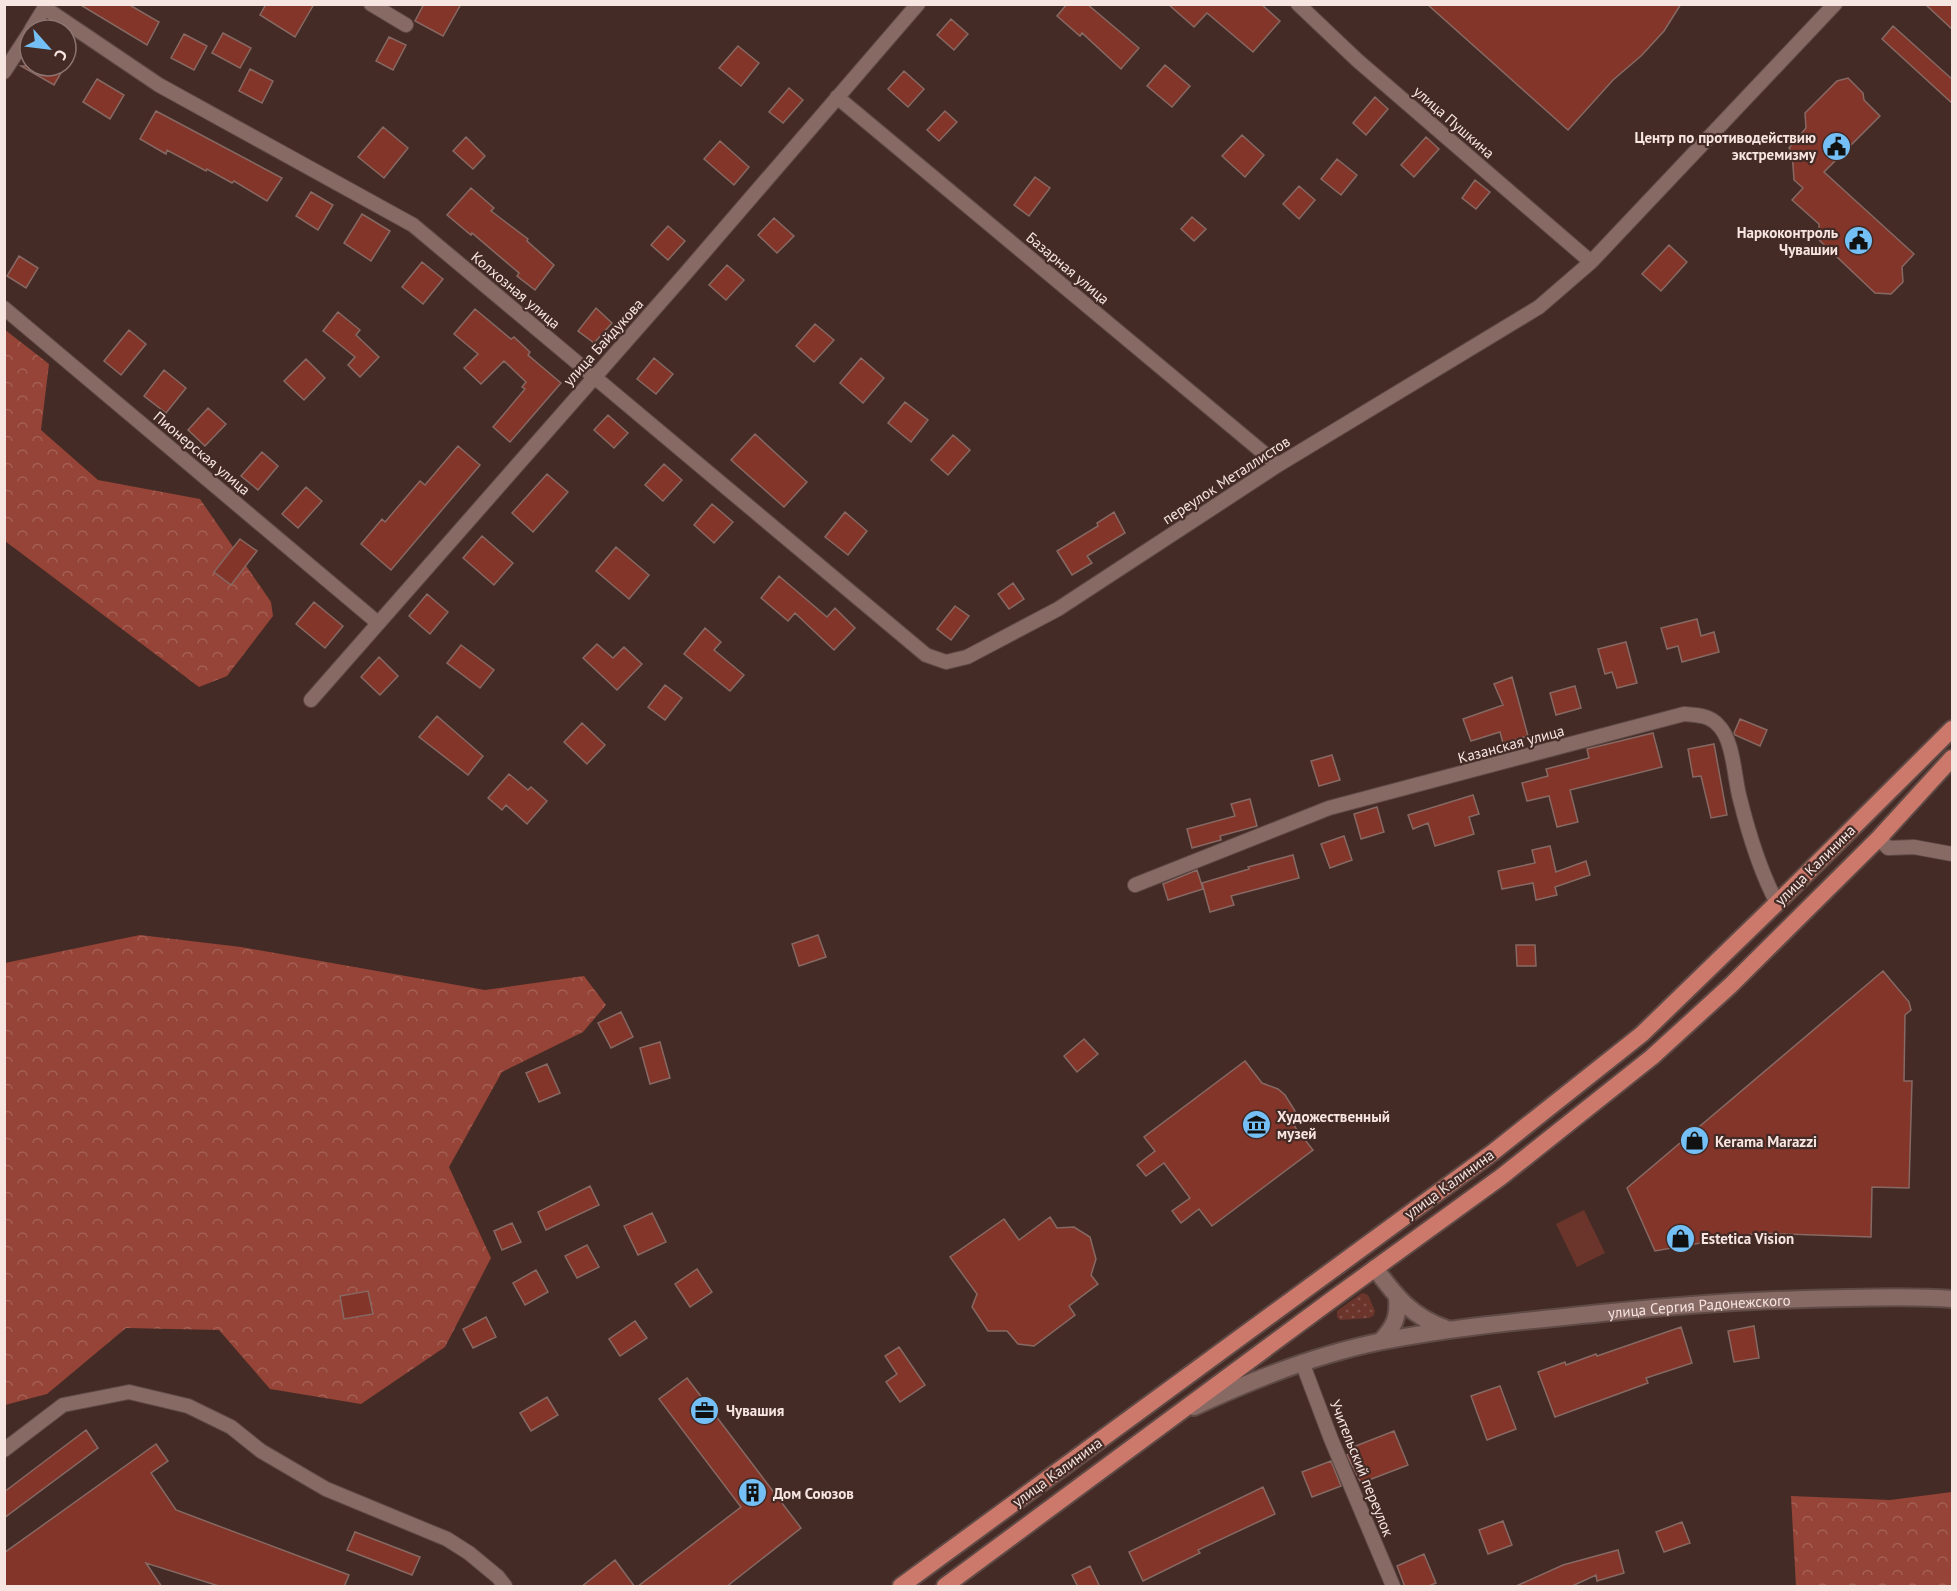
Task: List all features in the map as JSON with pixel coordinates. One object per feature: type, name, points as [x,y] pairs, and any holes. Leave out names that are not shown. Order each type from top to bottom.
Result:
[{"type":"main road","name":"улица Калинина","points":[[901,1587],[1491,1153],[1642,1034],[1953,729]]},
{"type":"main road","name":"улица Калинина","points":[[945,1587],[1501,1177],[1652,1057],[1731,985],[1879,838],[1953,758]]},
{"type":"main road","points":[[1360,1249],[1375,1268]]},
{"type":"street","points":[[371,4],[406,26]]},
{"type":"street","name":"улица Байдукова","points":[[311,700],[686,273],[918,4]]},
{"type":"street","name":"улица Пушкина","points":[[1298,4],[1372,73],[1591,262]]},
{"type":"street","name":"переулок Металлистов","points":[[926,655],[946,662],[967,657],[1058,609],[1278,465],[1539,307],[1591,262],[1835,4]]},
{"type":"street","name":"Колхозная улица","points":[[46,6],[159,85],[412,225],[926,655]]},
{"type":"street","name":"Колхозная улица","points":[[4,72],[18,51]]},
{"type":"street","name":"Базарная улица","points":[[837,97],[1278,465]]},
{"type":"street","name":"Пионерская улица","points":[[4,308],[378,623]]},
{"type":"street","name":"Казанская улица","points":[[1135,885],[1329,808],[1684,714],[1704,716],[1717,723],[1726,735],[1747,822],[1764,877],[1777,903]]},
{"type":"street","points":[[1879,838],[1888,848],[1914,847],[1953,854]]},
{"type":"street","points":[[1375,1268],[1396,1298],[1431,1324],[1448,1330]]},
{"type":"street","points":[[1381,1341],[1396,1320],[1398,1309],[1396,1298]]},
{"type":"street","name":"улица Сергия Радонежского","points":[[1180,1413],[1302,1362],[1381,1341],[1448,1330],[1673,1305],[1808,1298],[1953,1299]]},
{"type":"street","name":"Учительский переулок","points":[[1302,1362],[1331,1439],[1393,1587]]},
{"type":"street","points":[[4,1450],[63,1405],[129,1392],[188,1406],[231,1427],[261,1451],[326,1488],[447,1539],[469,1553],[498,1577],[505,1587]]},
{"type":"shaded area","points":[[1584,1210],[1605,1253],[1577,1267],[1556,1224]]},
{"type":"shaded area","points":[[1362,1293],[1368,1295],[1375,1311],[1374,1315],[1370,1318],[1340,1320],[1337,1317],[1337,1311]]},
{"type":"green space","points":[[4,329],[49,364],[41,430],[98,480],[200,499],[271,602],[273,616],[227,676],[199,687],[5,541]]},
{"type":"green space","points":[[140,935],[241,947],[485,990],[584,976],[606,1005],[583,1032],[502,1072],[449,1167],[491,1258],[445,1347],[361,1404],[270,1389],[219,1330],[126,1328],[47,1394],[5,1405],[5,963]]},
{"type":"green space","points":[[1952,1492],[1952,1586],[1796,1586],[1791,1496],[1890,1500]]},
{"type":"building","points":[[79,4],[128,4],[159,22],[147,45]]},
{"type":"building","points":[[266,4],[314,4],[295,37],[260,15]]},
{"type":"building","points":[[424,4],[461,4],[443,36],[415,21]]},
{"type":"building","points":[[1067,4],[1087,4],[1139,48],[1121,69],[1082,33],[1080,36],[1057,16]]},
{"type":"building","points":[[1168,4],[1261,4],[1280,21],[1253,52],[1207,13],[1194,27]]},
{"type":"building","points":[[1427,4],[1681,4],[1664,31],[1641,56],[1613,80],[1568,130]]},
{"type":"building","points":[[1925,4],[1953,4],[1953,30]]},
{"type":"building","points":[[951,19],[968,34],[954,50],[937,35]]},
{"type":"building","points":[[1893,26],[1953,80],[1953,104],[1882,39]]},
{"type":"building","points":[[223,33],[251,48],[240,68],[212,53]]},
{"type":"building","points":[[184,34],[207,46],[194,70],[171,58]]},
{"type":"building","points":[[389,37],[406,45],[393,70],[376,61]]},
{"type":"building","points":[[738,46],[759,63],[741,86],[719,68]]},
{"type":"building","points":[[1165,65],[1190,86],[1172,107],[1147,86]]},
{"type":"building","points":[[250,69],[273,81],[262,103],[239,91]]},
{"type":"building","points":[[904,71],[924,89],[908,107],[888,89]]},
{"type":"building","points":[[42,78],[58,78],[54,85]]},
{"type":"building","points":[[1848,78],[1863,93],[1864,100],[1880,116],[1824,172],[1914,254],[1902,267],[1903,282],[1891,294],[1875,293],[1819,240],[1819,224],[1792,200],[1803,188],[1794,180],[1792,152],[1789,148],[1806,128],[1805,113],[1837,81]]},
{"type":"building","points":[[97,79],[124,95],[110,119],[83,102]]},
{"type":"building","points":[[789,88],[803,100],[783,123],[769,112]]},
{"type":"building","points":[[1375,97],[1388,109],[1366,135],[1353,123]]},
{"type":"building","points":[[156,111],[282,178],[267,201],[234,181],[232,183],[207,169],[206,171],[167,150],[166,154],[140,139]]},
{"type":"building","points":[[945,111],[957,122],[939,141],[927,130]]},
{"type":"building","points":[[383,127],[408,148],[384,178],[358,157]]},
{"type":"building","points":[[1242,135],[1264,155],[1245,177],[1222,156]]},
{"type":"building","points":[[466,137],[485,156],[473,169],[453,151]]},
{"type":"building","points":[[1426,137],[1439,149],[1414,177],[1401,165]]},
{"type":"building","points":[[720,141],[749,167],[734,185],[704,159]]},
{"type":"building","points":[[1337,159],[1357,175],[1341,195],[1321,179]]},
{"type":"building","points":[[1035,177],[1050,188],[1029,216],[1014,205]]},
{"type":"building","points":[[1475,180],[1490,192],[1476,209],[1462,198]]},
{"type":"building","points":[[1299,186],[1315,200],[1299,219],[1283,204]]},
{"type":"building","points":[[471,188],[494,208],[491,211],[528,239],[527,241],[554,265],[535,290],[517,276],[519,273],[447,215]]},
{"type":"building","points":[[311,192],[333,205],[318,230],[296,216]]},
{"type":"building","points":[[362,214],[390,231],[371,261],[344,243]]},
{"type":"building","points":[[1192,217],[1206,229],[1194,241],[1181,229]]},
{"type":"building","points":[[774,218],[794,236],[777,253],[758,235]]},
{"type":"building","points":[[668,226],[685,241],[668,260],[651,245]]},
{"type":"building","points":[[1669,245],[1687,262],[1661,291],[1642,274]]},
{"type":"building","points":[[19,256],[38,268],[26,288],[7,276]]},
{"type":"building","points":[[422,262],[443,279],[423,304],[402,287]]},
{"type":"building","points":[[727,265],[744,280],[726,300],[709,285]]},
{"type":"building","points":[[596,308],[612,323],[594,343],[578,331]]},
{"type":"building","points":[[475,309],[511,339],[514,337],[530,352],[528,355],[561,383],[510,442],[493,427],[525,389],[522,387],[526,382],[504,361],[481,384],[464,368],[478,354],[454,334]]},
{"type":"building","points":[[338,312],[360,330],[356,335],[379,357],[360,377],[348,365],[355,357],[323,331]]},
{"type":"building","points":[[815,324],[834,340],[814,362],[796,346]]},
{"type":"building","points":[[129,330],[146,344],[121,375],[104,361]]},
{"type":"building","points":[[654,358],[673,374],[656,394],[637,379]]},
{"type":"building","points":[[861,358],[884,378],[863,403],[840,383]]},
{"type":"building","points":[[306,359],[325,378],[304,400],[284,381]]},
{"type":"building","points":[[164,370],[186,388],[166,413],[144,396]]},
{"type":"building","points":[[905,402],[928,420],[911,442],[888,423]]},
{"type":"building","points":[[208,408],[226,424],[205,446],[188,430]]},
{"type":"building","points":[[608,415],[628,433],[614,448],[594,430]]},
{"type":"building","points":[[755,434],[807,482],[784,507],[731,460]]},
{"type":"building","points":[[953,435],[970,450],[948,475],[931,460]]},
{"type":"building","points":[[458,446],[480,465],[391,570],[361,544],[382,519],[385,522],[420,481],[425,485]]},
{"type":"building","points":[[262,452],[278,466],[258,490],[241,476]]},
{"type":"building","points":[[664,464],[682,480],[663,501],[645,485]]},
{"type":"building","points":[[547,474],[568,492],[533,532],[512,513]]},
{"type":"building","points":[[306,487],[322,501],[298,528],[282,514]]},
{"type":"building","points":[[712,504],[733,522],[714,543],[694,525]]},
{"type":"building","points":[[845,512],[867,531],[848,555],[825,537]]},
{"type":"building","points":[[1114,512],[1125,533],[1087,556],[1092,563],[1072,575],[1057,551],[1098,526],[1097,523]]},
{"type":"building","points":[[482,536],[513,563],[494,585],[463,558]]},
{"type":"building","points":[[240,539],[257,551],[231,585],[214,572]]},
{"type":"building","points":[[616,547],[649,575],[629,599],[596,571]]},
{"type":"building","points":[[779,576],[827,617],[835,608],[855,628],[834,650],[795,613],[788,621],[761,598]]},
{"type":"building","points":[[1013,583],[1024,599],[1009,609],[998,594]]},
{"type":"building","points":[[427,594],[448,612],[430,634],[409,616]]},
{"type":"building","points":[[314,602],[343,626],[325,648],[296,624]]},
{"type":"building","points":[[955,606],[969,616],[951,640],[937,629]]},
{"type":"building","points":[[1697,619],[1701,636],[1714,632],[1719,652],[1682,662],[1678,646],[1667,649],[1661,628]]},
{"type":"building","points":[[705,628],[721,642],[714,650],[744,675],[730,691],[684,654]]},
{"type":"building","points":[[1626,642],[1637,683],[1617,688],[1612,672],[1605,674],[1598,649]]},
{"type":"building","points":[[597,644],[613,658],[624,647],[642,664],[617,690],[583,658]]},
{"type":"building","points":[[461,645],[494,670],[480,688],[447,663]]},
{"type":"building","points":[[379,657],[398,676],[380,695],[361,677]]},
{"type":"building","points":[[1512,677],[1528,736],[1503,743],[1500,732],[1471,741],[1463,719],[1503,705],[1494,684]]},
{"type":"building","points":[[665,685],[682,698],[665,720],[648,707]]},
{"type":"building","points":[[1575,686],[1581,708],[1556,715],[1550,693]]},
{"type":"building","points":[[437,716],[483,756],[468,775],[419,737]]},
{"type":"building","points":[[1740,719],[1767,730],[1760,746],[1735,735]]},
{"type":"building","points":[[582,723],[605,745],[587,764],[564,742]]},
{"type":"building","points":[[1653,733],[1662,767],[1570,790],[1578,822],[1557,827],[1549,796],[1527,801],[1522,783],[1548,776],[1546,769],[1589,758],[1587,749]]},
{"type":"building","points":[[1714,744],[1727,815],[1711,818],[1701,776],[1693,777],[1688,749]]},
{"type":"building","points":[[1332,755],[1340,780],[1319,786],[1311,761]]},
{"type":"building","points":[[509,774],[528,790],[531,787],[547,801],[527,824],[506,805],[502,810],[488,798]]},
{"type":"building","points":[[1473,795],[1479,814],[1469,817],[1474,834],[1435,846],[1428,823],[1413,829],[1408,815]]},
{"type":"building","points":[[1250,799],[1257,826],[1220,836],[1221,840],[1192,848],[1187,829],[1235,816],[1231,804]]},
{"type":"building","points":[[1377,807],[1384,832],[1361,839],[1354,814]]},
{"type":"building","points":[[1344,836],[1352,860],[1330,868],[1321,844]]},
{"type":"building","points":[[1550,846],[1556,872],[1586,861],[1590,875],[1555,887],[1557,895],[1536,900],[1533,883],[1502,889],[1498,871],[1535,863],[1532,850]]},
{"type":"building","points":[[1293,855],[1299,878],[1231,896],[1234,905],[1210,912],[1202,883]]},
{"type":"building","points":[[1197,870],[1203,889],[1168,900],[1163,884]]},
{"type":"building","points":[[818,935],[826,957],[799,966],[792,944]]},
{"type":"building","points":[[1516,945],[1535,945],[1536,966],[1517,966]]},
{"type":"building","points":[[1883,971],[1909,1002],[1911,1010],[1905,1015],[1904,1081],[1912,1081],[1909,1188],[1872,1187],[1871,1237],[1758,1233],[1655,1251],[1627,1188]]},
{"type":"building","points":[[621,1012],[633,1037],[611,1048],[598,1023]]},
{"type":"building","points":[[1084,1039],[1098,1054],[1077,1072],[1064,1056]]},
{"type":"building","points":[[660,1042],[670,1078],[650,1084],[640,1048]]},
{"type":"building","points":[[1245,1061],[1262,1083],[1278,1089],[1285,1095],[1295,1111],[1295,1127],[1313,1150],[1212,1226],[1199,1209],[1181,1223],[1172,1211],[1190,1198],[1164,1163],[1146,1176],[1137,1165],[1155,1151],[1144,1137]]},
{"type":"building","points":[[547,1064],[560,1093],[539,1102],[526,1073]]},
{"type":"building","points":[[590,1186],[599,1205],[546,1230],[538,1212]]},
{"type":"building","points":[[652,1213],[666,1242],[638,1255],[624,1226]]},
{"type":"building","points":[[1050,1217],[1057,1228],[1074,1227],[1090,1237],[1096,1259],[1091,1275],[1098,1284],[1069,1306],[1075,1315],[1034,1346],[1018,1344],[1007,1331],[988,1331],[972,1307],[977,1294],[950,1257],[1004,1219],[1019,1240]]},
{"type":"building","points":[[512,1223],[521,1242],[502,1250],[494,1231]]},
{"type":"building","points":[[587,1245],[599,1267],[577,1278],[565,1256]]},
{"type":"building","points":[[697,1269],[712,1292],[690,1307],[675,1284]]},
{"type":"building","points":[[536,1270],[548,1292],[525,1305],[513,1283]]},
{"type":"building","points":[[368,1291],[373,1314],[344,1319],[340,1296]]},
{"type":"building","points":[[486,1317],[496,1337],[473,1348],[463,1329]]},
{"type":"building","points":[[635,1321],[647,1338],[620,1356],[609,1339]]},
{"type":"building","points":[[1754,1326],[1759,1358],[1734,1362],[1728,1331]]},
{"type":"building","points":[[1681,1327],[1692,1363],[1646,1378],[1648,1383],[1555,1417],[1538,1372],[1565,1362],[1566,1365],[1596,1354],[1597,1356]]},
{"type":"building","points":[[899,1347],[925,1385],[900,1402],[886,1382],[897,1374],[885,1356]]},
{"type":"building","name":"Дом Союзов","points":[[687,1378],[801,1528],[726,1587],[637,1587],[741,1507],[659,1399]]},
{"type":"building","points":[[1500,1386],[1516,1429],[1487,1440],[1471,1396]]},
{"type":"building","points":[[547,1397],[558,1415],[531,1431],[520,1413]]},
{"type":"building","points":[[86,1430],[98,1448],[4,1518],[4,1492]]},
{"type":"building","points":[[1394,1431],[1408,1465],[1361,1483],[1347,1455],[1350,1454],[1348,1449]]},
{"type":"building","points":[[156,1444],[168,1461],[151,1473],[176,1510],[349,1575],[344,1587],[222,1587],[146,1563],[162,1587],[4,1587],[4,1553]]},
{"type":"building","points":[[1331,1461],[1341,1486],[1312,1497],[1302,1472]]},
{"type":"building","points":[[1263,1487],[1275,1514],[1198,1550],[1200,1553],[1143,1581],[1129,1552]]},
{"type":"building","points":[[1503,1521],[1512,1545],[1488,1554],[1479,1530]]},
{"type":"building","points":[[1682,1522],[1690,1543],[1664,1552],[1656,1532]]},
{"type":"building","points":[[355,1532],[420,1557],[412,1575],[347,1550]]},
{"type":"building","points":[[1618,1550],[1624,1573],[1597,1581],[1596,1575],[1570,1587],[1514,1587],[1563,1565]]},
{"type":"building","points":[[1424,1554],[1436,1583],[1426,1587],[1405,1587],[1397,1566]]},
{"type":"building","points":[[615,1560],[635,1587],[581,1587]]},
{"type":"building","points":[[1090,1566],[1100,1587],[1078,1587],[1072,1575]]},
{"type":"place","name":"Центр по противодействию экстремизму","points":[[1837,146]]},
{"type":"place","name":"Наркоконтроль Чувашии","points":[[1859,241]]},
{"type":"place","name":"Художественный музей","points":[[1256,1125]]},
{"type":"place","name":"Kerama Marazzi","points":[[1694,1141]]},
{"type":"place","name":"Estetica Vision","points":[[1680,1238]]},
{"type":"place","name":"Чувашия","points":[[705,1410]]},
{"type":"place","name":"Дом Союзов","points":[[752,1493]]}]
